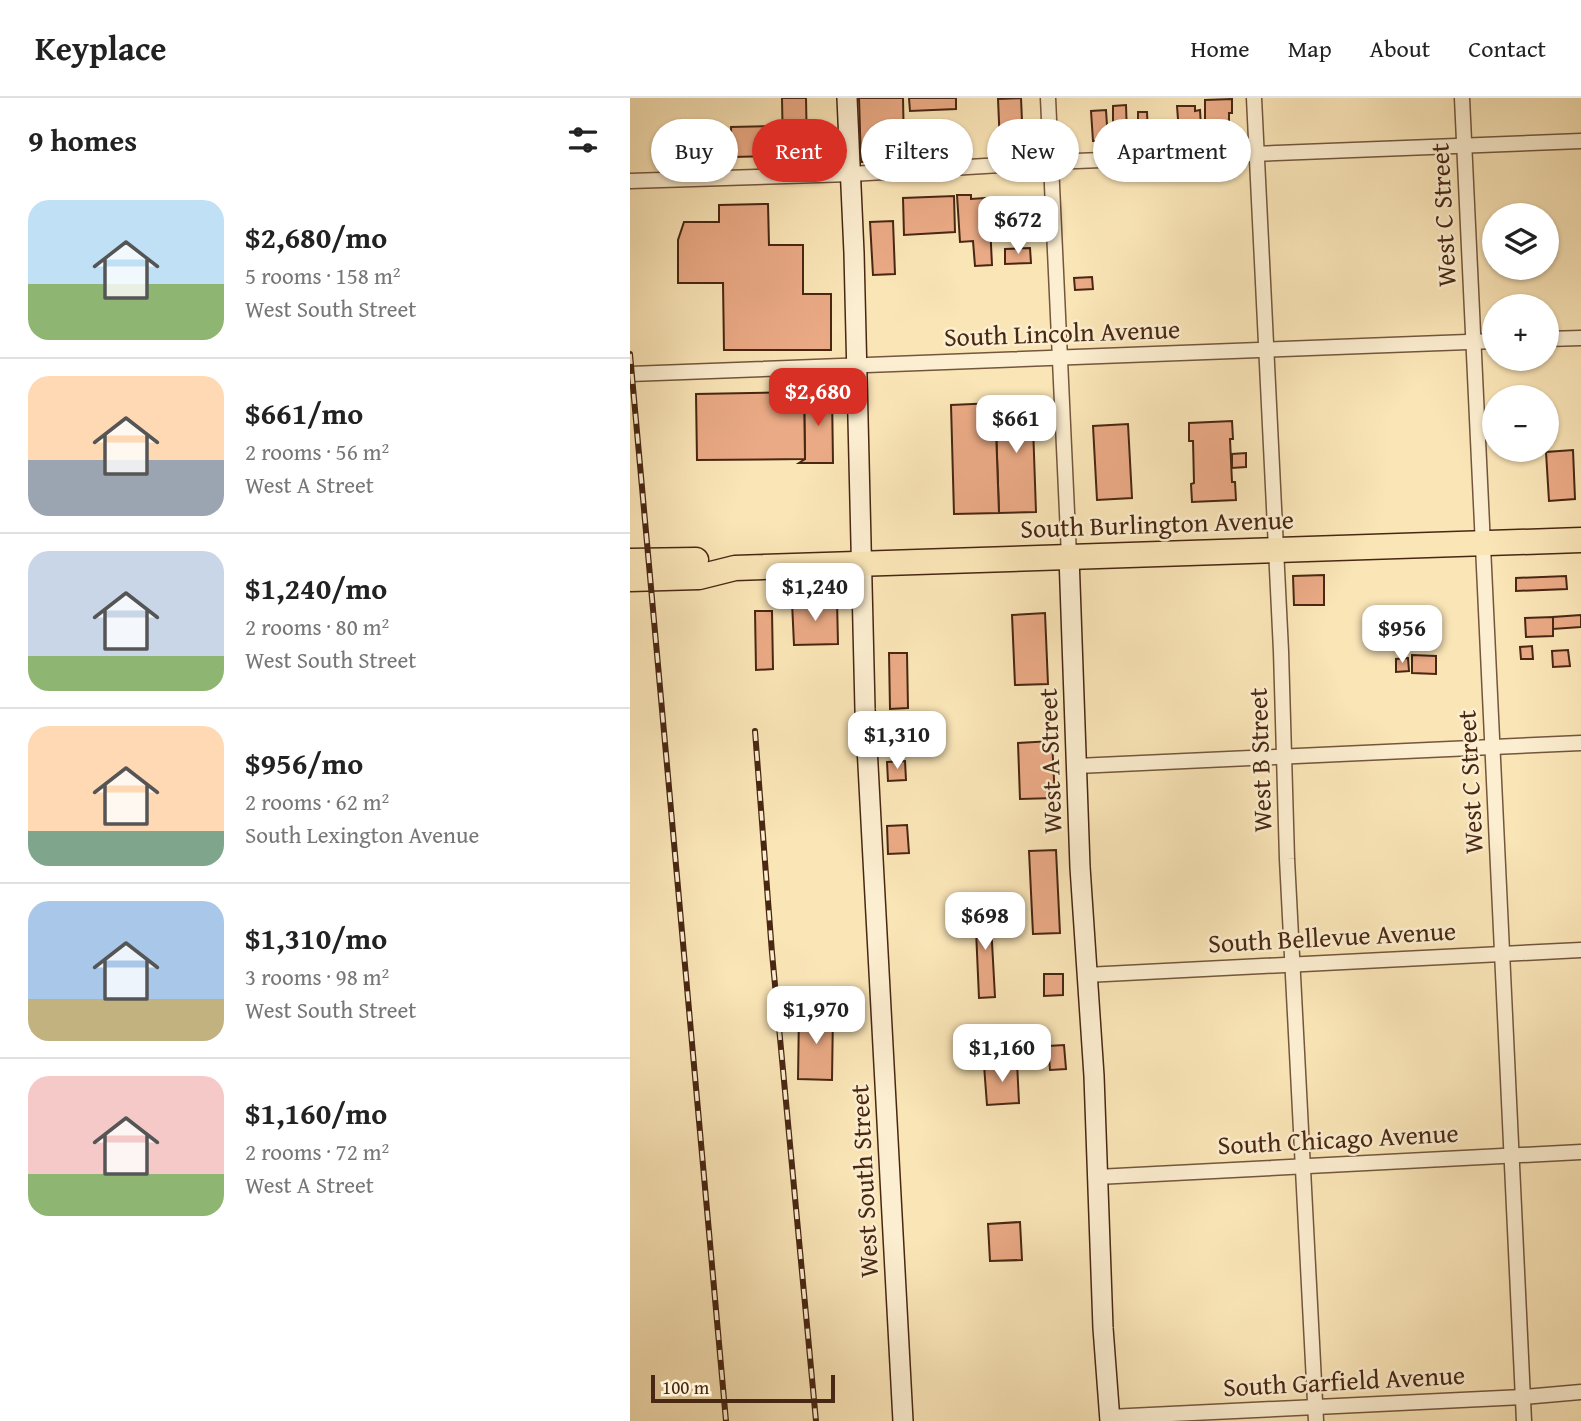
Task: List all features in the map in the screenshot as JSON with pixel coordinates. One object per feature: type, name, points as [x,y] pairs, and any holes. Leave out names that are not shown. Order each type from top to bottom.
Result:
[{"type":"highway","name":"South Burlington Avenue","points":[[735,568],[1581,540]]},
{"type":"highway","points":[[630,561],[699,560],[735,568]]},
{"type":"highway","points":[[630,579],[699,577],[735,568]]},
{"type":"street","name":"West South Street","points":[[847,98],[858,366],[861,564],[871,821],[903,1421]]},
{"type":"street","name":"West A Street","points":[[1048,98],[1049,119]]},
{"type":"street","name":"West B Street","points":[[1254,98],[1302,1166],[1316,1414]]},
{"type":"street","name":"West C Street","points":[[1462,98],[1524,1421]]},
{"type":"street","points":[[1079,161],[1581,141]]},
{"type":"street","points":[[630,181],[851,174],[987,166]]},
{"type":"street","name":"West A Street","points":[[1052,182],[1086,975],[1094,1076],[1102,1328],[1109,1419]]},
{"type":"street","points":[[1559,339],[1581,338]]},
{"type":"street","name":"South Lincoln Avenue","points":[[631,374],[1482,342]]},
{"type":"street","points":[[1077,766],[1581,743]]},
{"type":"street","name":"South Bellevue Avenue","points":[[1086,975],[1581,950]]},
{"type":"street","name":"South Chicago Avenue","points":[[1097,1177],[1581,1152]]},
{"type":"street","name":"South Garfield Avenue","points":[[1109,1419],[1316,1414],[1581,1392]]},
{"type":"building","points":[[782,98],[806,98],[806,119],[782,119]]},
{"type":"building","points":[[859,98],[903,98],[903,119],[861,119],[861,162]]},
{"type":"building","points":[[909,98],[956,98],[956,109],[910,111]]},
{"type":"building","points":[[1021,98],[1022,119],[999,119],[998,99]]},
{"type":"building","points":[[1232,99],[1229,119],[1205,119],[1205,100]]},
{"type":"building","points":[[1126,105],[1126,119],[1113,119],[1113,106]]},
{"type":"building","points":[[1177,106],[1195,106],[1195,111],[1200,110],[1201,119],[1178,119]]},
{"type":"building","points":[[1106,110],[1107,119],[1093,119],[1093,141],[1091,111]]},
{"type":"building","points":[[1138,112],[1147,112],[1147,119],[1138,119]]},
{"type":"building","points":[[738,127],[752,127],[752,157],[738,157]]},
{"type":"building","points":[[957,195],[971,195],[971,199],[985,198],[986,224],[990,224],[992,265],[975,266],[973,241],[960,242]]},
{"type":"building","points":[[954,196],[955,232],[904,235],[903,198]]},
{"type":"building","points":[[768,204],[769,245],[803,245],[803,294],[831,294],[831,350],[724,350],[723,283],[678,283],[678,240],[684,222],[719,222],[719,205]]},
{"type":"building","points":[[893,221],[895,274],[873,275],[870,222]]},
{"type":"building","points":[[1030,248],[1031,263],[1005,264],[1005,249]]},
{"type":"building","points":[[1092,277],[1093,289],[1075,290],[1074,278]]},
{"type":"building","points":[[804,392],[832,392],[833,463],[799,463],[805,459]]},
{"type":"building","points":[[804,392],[805,459],[697,460],[696,394]]},
{"type":"building","points":[[1032,397],[1036,512],[999,513],[995,398]]},
{"type":"building","points":[[995,403],[999,513],[954,514],[951,405]]},
{"type":"building","points":[[1232,421],[1232,482],[1235,482],[1236,500],[1192,502],[1193,441],[1189,441],[1189,423]]},
{"type":"building","points":[[1128,424],[1132,498],[1097,500],[1093,426]]},
{"type":"building","points":[[1573,450],[1575,499],[1549,501],[1547,462],[1559,462],[1559,451]]},
{"type":"building","points":[[1246,453],[1246,467],[1232,468],[1232,454]]},
{"type":"building","points":[[1324,575],[1324,605],[1294,605],[1293,576]]},
{"type":"building","points":[[1566,576],[1567,589],[1516,591],[1516,578]]},
{"type":"building","points":[[837,600],[838,644],[794,645],[792,602]]},
{"type":"building","points":[[755,611],[772,611],[773,669],[756,670]]},
{"type":"building","points":[[1045,613],[1048,684],[1015,685],[1012,615]]},
{"type":"building","points":[[1581,615],[1581,627],[1553,629],[1553,617]]},
{"type":"building","points":[[1553,617],[1553,636],[1526,637],[1525,618]]},
{"type":"building","points":[[1532,646],[1533,659],[1521,659],[1520,647]]},
{"type":"building","points":[[1568,650],[1570,666],[1553,667],[1552,651]]},
{"type":"building","points":[[889,653],[907,653],[908,708],[890,709]]},
{"type":"building","points":[[1412,655],[1436,656],[1436,674],[1412,673]]},
{"type":"building","points":[[1408,658],[1409,671],[1396,672],[1396,659]]},
{"type":"building","points":[[1052,741],[1055,798],[1020,799],[1018,743]]},
{"type":"building","points":[[905,761],[906,780],[888,781],[887,762]]},
{"type":"building","points":[[907,825],[909,853],[888,854],[887,826]]},
{"type":"building","points":[[1056,850],[1060,933],[1033,934],[1029,851]]},
{"type":"building","points":[[990,906],[995,997],[979,998],[975,907]]},
{"type":"building","points":[[1044,974],[1063,974],[1063,995],[1044,996]]},
{"type":"building","points":[[799,1012],[833,1012],[832,1080],[798,1079]]},
{"type":"building","points":[[1064,1045],[1066,1069],[1050,1070],[1048,1046]]},
{"type":"building","points":[[1017,1062],[1019,1103],[987,1105],[984,1065]]},
{"type":"building","points":[[1020,1222],[1022,1260],[990,1261],[988,1224]]},
{"type":"railway","points":[[630,354],[726,1421]]},
{"type":"railway","points":[[755,731],[772,953],[816,1421]]}]
